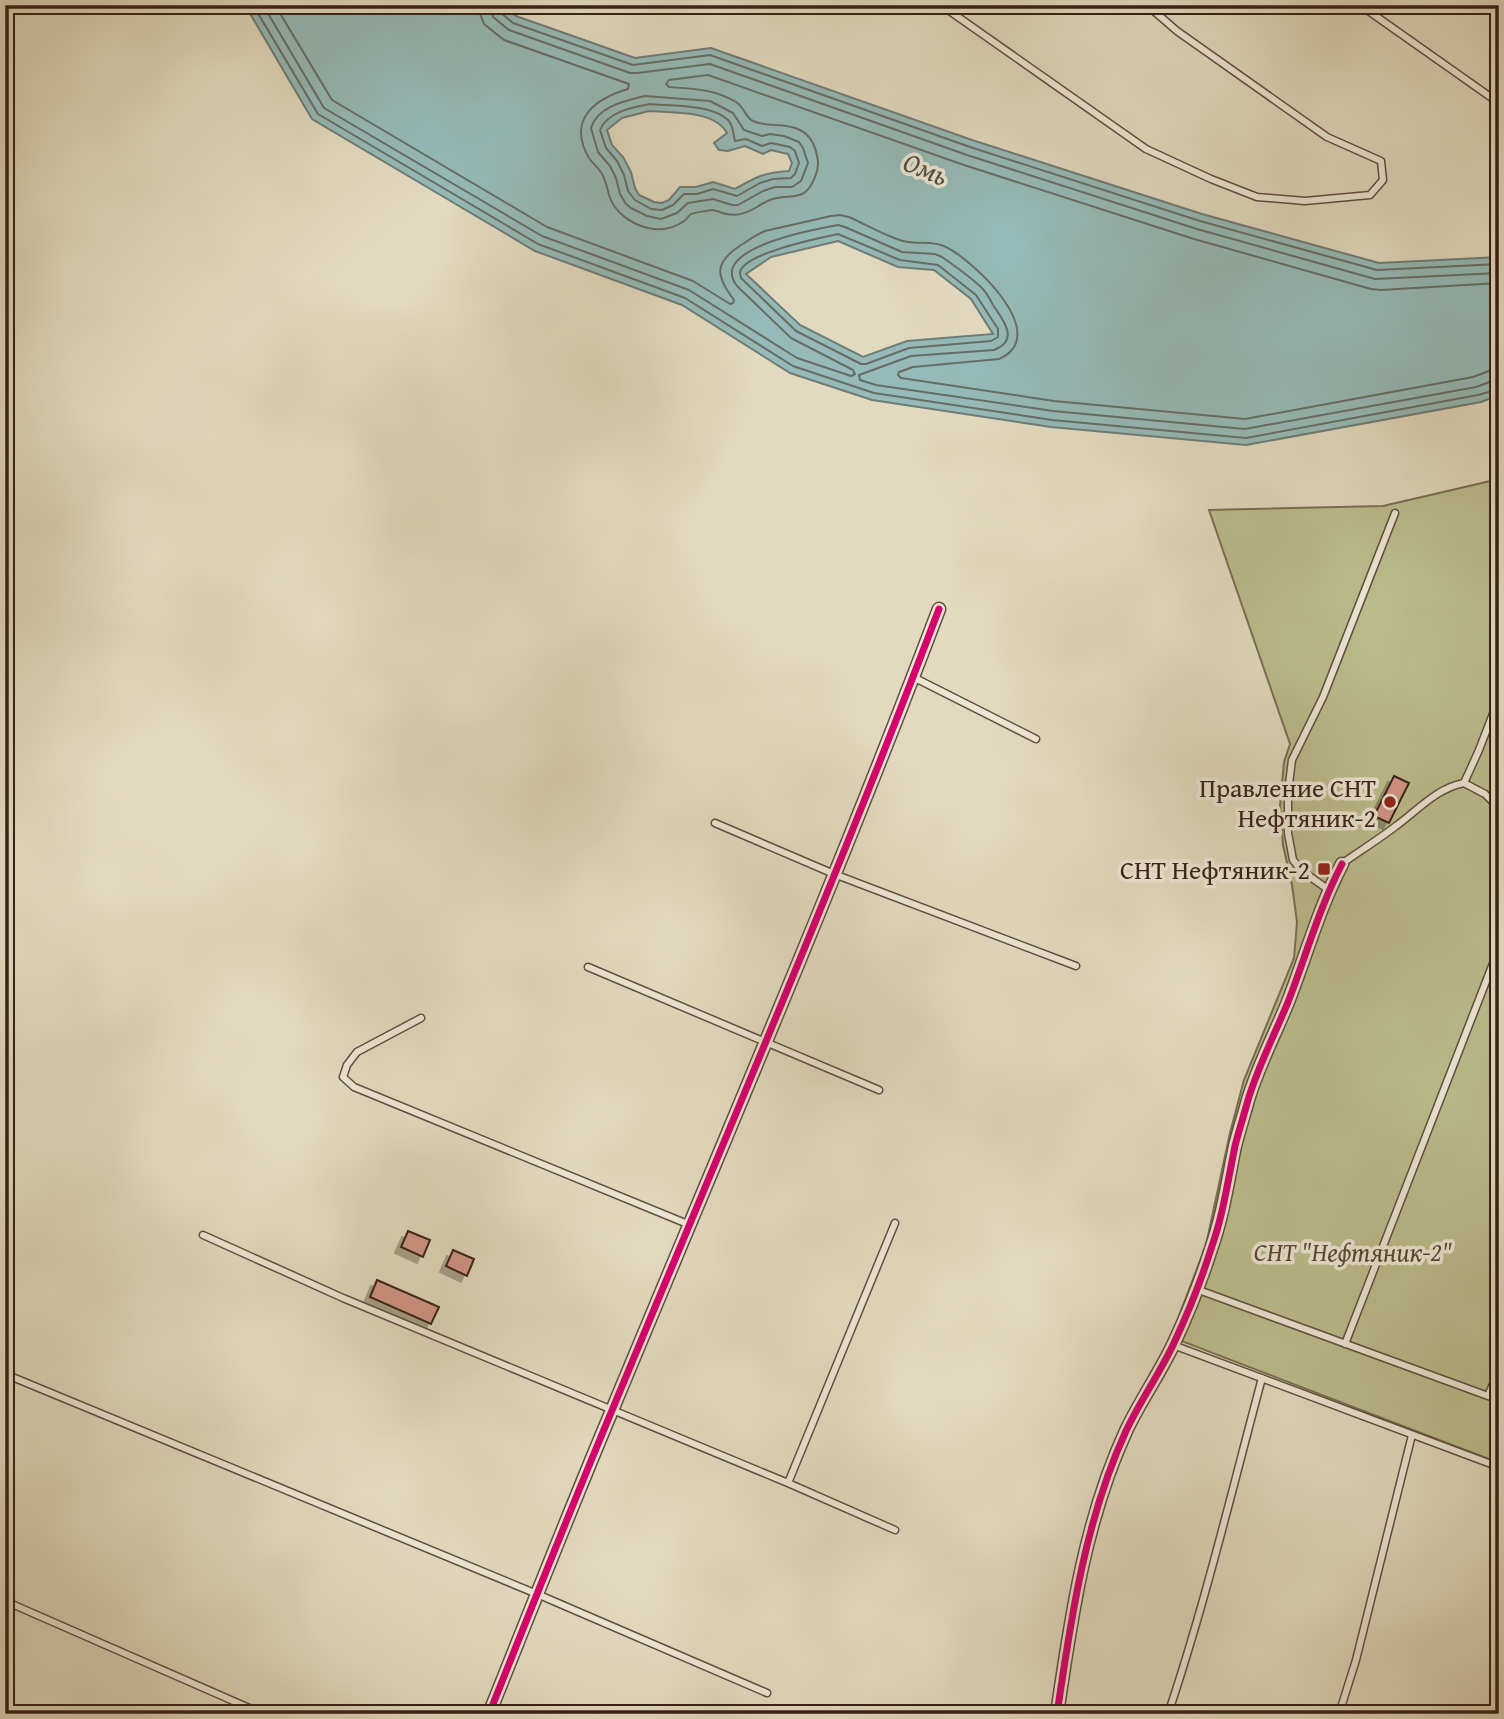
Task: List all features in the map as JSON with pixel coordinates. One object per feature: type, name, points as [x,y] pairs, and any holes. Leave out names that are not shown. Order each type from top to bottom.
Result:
[{"type":"street","points":[[489,1714],[612,1410],[767,1042],[939,609]]},
{"type":"street","points":[[1057,1714],[1073,1615],[1095,1514],[1126,1431],[1173,1345],[1212,1247],[1249,1095],[1288,1002],[1329,890],[1342,864]]},
{"type":"lane","points":[[941,5],[1146,149],[1256,197],[1305,201],[1370,195],[1383,180],[1381,161],[1327,137],[1177,31],[1147,5]]},
{"type":"lane","points":[[1360,5],[1499,103]]},
{"type":"lane","points":[[1329,890],[1302,871],[1293,860],[1288,833],[1288,792],[1292,761],[1323,697],[1395,513]]},
{"type":"lane","points":[[913,677],[1036,738]]},
{"type":"lane","points":[[1464,783],[1499,698]]},
{"type":"lane","points":[[1342,864],[1452,785],[1464,783],[1485,794],[1499,808]]},
{"type":"lane","points":[[715,823],[834,874],[1076,965]]},
{"type":"lane","points":[[1345,1344],[1499,948]]},
{"type":"lane","points":[[588,968],[879,1090]]},
{"type":"lane","points":[[421,1018],[357,1052],[343,1077],[354,1087],[690,1225]]},
{"type":"lane","points":[[788,1483],[895,1223]]},
{"type":"lane","points":[[203,1235],[343,1298],[895,1530]]},
{"type":"lane","points":[[1196,1289],[1499,1400]]},
{"type":"lane","points":[[1173,1345],[1499,1467]]},
{"type":"lane","points":[[1488,1396],[1499,1370]]},
{"type":"lane","points":[[5,1374],[537,1594],[767,1693]]},
{"type":"lane","points":[[1168,1714],[1218,1545],[1262,1378]]},
{"type":"lane","points":[[1339,1714],[1356,1660],[1412,1435]]},
{"type":"lane","points":[[5,1601],[263,1714]]},
{"type":"lane","points":[[1494,1714],[1499,1698]]},
{"type":"green space","name":"СНТ \"Нефтяник-2\"","points":[[1499,479],[1499,1463],[1171,1337],[1206,1245],[1244,1080],[1294,958],[1297,922],[1283,845],[1280,806],[1284,762],[1290,744],[1209,510],[1383,506]]},
{"type":"water","name":"Омь","points":[[245,5],[502,5],[516,16],[635,58],[711,48],[972,140],[1202,214],[1379,263],[1499,257],[1499,395],[1481,402],[1246,445],[1051,427],[872,400],[790,373],[682,305],[535,251],[312,119]],"holes":[[[649,111],[692,114],[713,120],[727,133],[714,143],[719,150],[728,151],[745,146],[763,154],[771,150],[788,154],[792,163],[789,171],[761,176],[735,189],[713,182],[696,187],[680,187],[669,200],[654,202],[639,195],[631,172],[612,145],[607,130],[622,118]],[[838,241],[898,267],[934,270],[971,299],[993,334],[907,341],[863,357],[800,325],[746,274],[771,257]]]},
{"type":"building","points":[[1394,776],[1409,783],[1389,823],[1374,816]]},
{"type":"building","points":[[408,1231],[430,1240],[423,1257],[401,1247]]},
{"type":"building","points":[[453,1250],[474,1259],[467,1276],[446,1266]]},
{"type":"building","points":[[377,1280],[439,1307],[431,1324],[370,1297]]},
{"type":"cycle path","points":[[489,1714],[581,1484],[820,910],[939,609]]},
{"type":"cycle path","points":[[1057,1714],[1081,1570],[1100,1499],[1126,1431],[1168,1354],[1199,1285],[1219,1224],[1235,1146],[1252,1087],[1288,1002],[1326,898],[1342,864]]},
{"type":"place","name":"Правление СНТ Нефтяник-2","points":[[1390,802]]},
{"type":"place","name":"СНТ Нефтяник-2","points":[[1324,869]]}]
